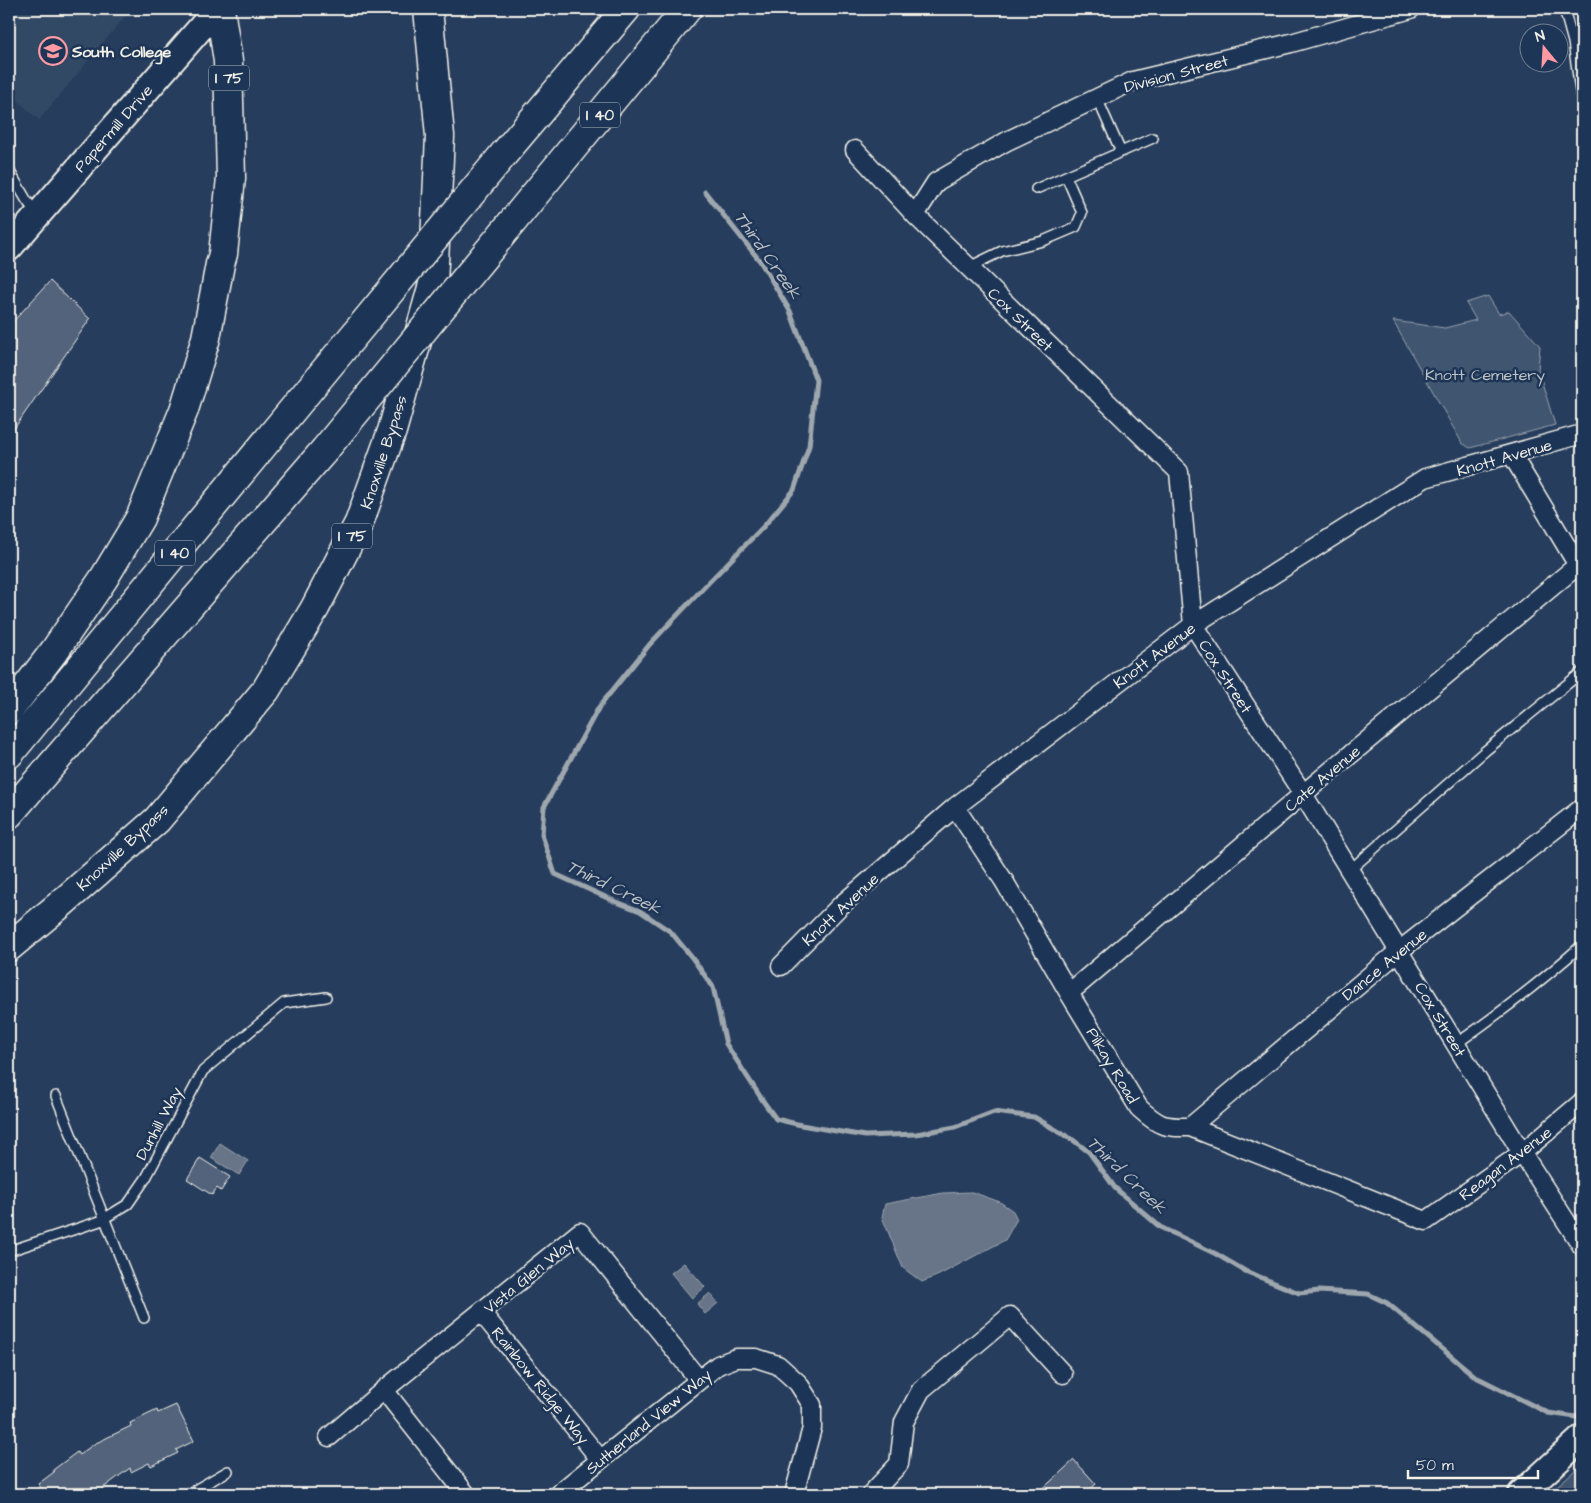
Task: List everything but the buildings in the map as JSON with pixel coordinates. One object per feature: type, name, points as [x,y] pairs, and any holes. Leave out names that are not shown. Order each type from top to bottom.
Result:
[{"type":"highway","name":"I 75","points":[[9,710],[55,650],[104,578],[140,518],[184,410],[206,338],[223,254],[231,178],[228,61],[220,9]]},
{"type":"highway","name":"Knoxville Bypass","points":[[9,947],[157,820],[266,690],[315,608],[359,523],[392,431],[433,284],[440,136],[428,9]]},
{"type":"highway","name":"I 40","points":[[9,754],[503,155],[626,9]]},
{"type":"highway","name":"I 40","points":[[9,814],[323,452],[687,9]]},
{"type":"main road","name":"Papermill Drive","points":[[9,248],[216,9]]},
{"type":"main road","points":[[1521,1494],[1582,1438]]},
{"type":"street","name":"Division Street","points":[[914,215],[936,182],[1007,141],[1133,81],[1291,43],[1392,11],[1411,9]]},
{"type":"street","name":"Cox Street","points":[[855,150],[914,215],[1179,472],[1193,625],[1303,794],[1522,1153],[1582,1245]]},
{"type":"street","name":"Knott Avenue","points":[[781,966],[840,906],[955,807],[1193,625],[1425,478],[1582,434]]},
{"type":"street","points":[[1512,455],[1580,568]]},
{"type":"street","name":"Cate Avenue","points":[[1069,992],[1303,794],[1580,568]]},
{"type":"street","name":"Pilkay Road","points":[[955,807],[1004,881],[1139,1108],[1152,1120],[1167,1127],[1190,1127],[1426,1221]]},
{"type":"street","name":"Dance Avenue","points":[[1190,1127],[1399,951],[1582,808]]},
{"type":"street","name":"Reagan Avenue","points":[[1426,1221],[1522,1153],[1582,1102]]},
{"type":"street","name":"Vista Glen Way","points":[[329,1437],[384,1390],[580,1232],[700,1380]]},
{"type":"street","name":"Rainbow Ridge Way","points":[[481,1312],[600,1459]]},
{"type":"street","points":[[871,1494],[899,1464],[904,1422],[921,1390],[1010,1316],[1063,1374]]},
{"type":"street","name":"Sutherland View Way","points":[[558,1494],[718,1365],[736,1358],[756,1358],[778,1365],[798,1383],[812,1405],[812,1428],[794,1494]]},
{"type":"street","points":[[384,1390],[466,1494]]},
{"type":"lane","points":[[1564,9],[1573,42],[1582,105]]},
{"type":"lane","points":[[1097,98],[1121,152]]},
{"type":"lane","points":[[1036,189],[1154,138]]},
{"type":"lane","points":[[9,170],[27,201],[38,214]]},
{"type":"lane","points":[[968,268],[1002,251],[1043,241],[1076,227],[1082,213],[1066,176]]},
{"type":"lane","points":[[1350,870],[1485,751],[1582,672]]},
{"type":"lane","points":[[1456,1044],[1546,978],[1582,945]]},
{"type":"lane","name":"Dunhill Way","points":[[9,1251],[104,1218],[128,1204],[146,1178],[202,1071],[284,1003],[326,997]]},
{"type":"lane","points":[[56,1096],[144,1318]]},
{"type":"lane","points":[[188,1494],[228,1471]]},
{"type":"shaded area","name":"South College","points":[[9,9],[131,9],[39,120],[9,93]]},
{"type":"shaded area","points":[[220,1143],[248,1161],[239,1175],[211,1158]]},
{"type":"shaded area","points":[[972,1192],[1000,1202],[1013,1211],[1017,1219],[1005,1240],[922,1282],[903,1268],[882,1217],[885,1204],[943,1193]]},
{"type":"shaded area","points":[[684,1263],[705,1287],[692,1298],[671,1273]]},
{"type":"shaded area","points":[[710,1293],[718,1303],[705,1314],[697,1304]]},
{"type":"green space","name":"Knott Cemetery","points":[[1488,296],[1499,314],[1509,311],[1540,346],[1538,369],[1555,425],[1470,448],[1462,443],[1393,321],[1445,328],[1476,320],[1466,303]]},
{"type":"green space","points":[[1582,1464],[1582,1494],[1548,1494]]},
{"type":"waterway","name":"Third Creek","points":[[705,192],[760,261],[790,311],[816,380],[809,446],[794,490],[764,526],[650,644],[599,707],[544,807],[542,835],[555,874],[640,911],[671,932],[713,987],[726,1044],[776,1119],[865,1136],[916,1134],[955,1127],[994,1112],[1034,1117],[1073,1140],[1089,1152],[1115,1188],[1160,1227],[1216,1254],[1245,1271],[1299,1293],[1319,1291],[1368,1294],[1387,1303],[1476,1377],[1548,1413],[1576,1417],[1582,1412]]},
{"type":"place","name":"South College","points":[[53,51]]}]
